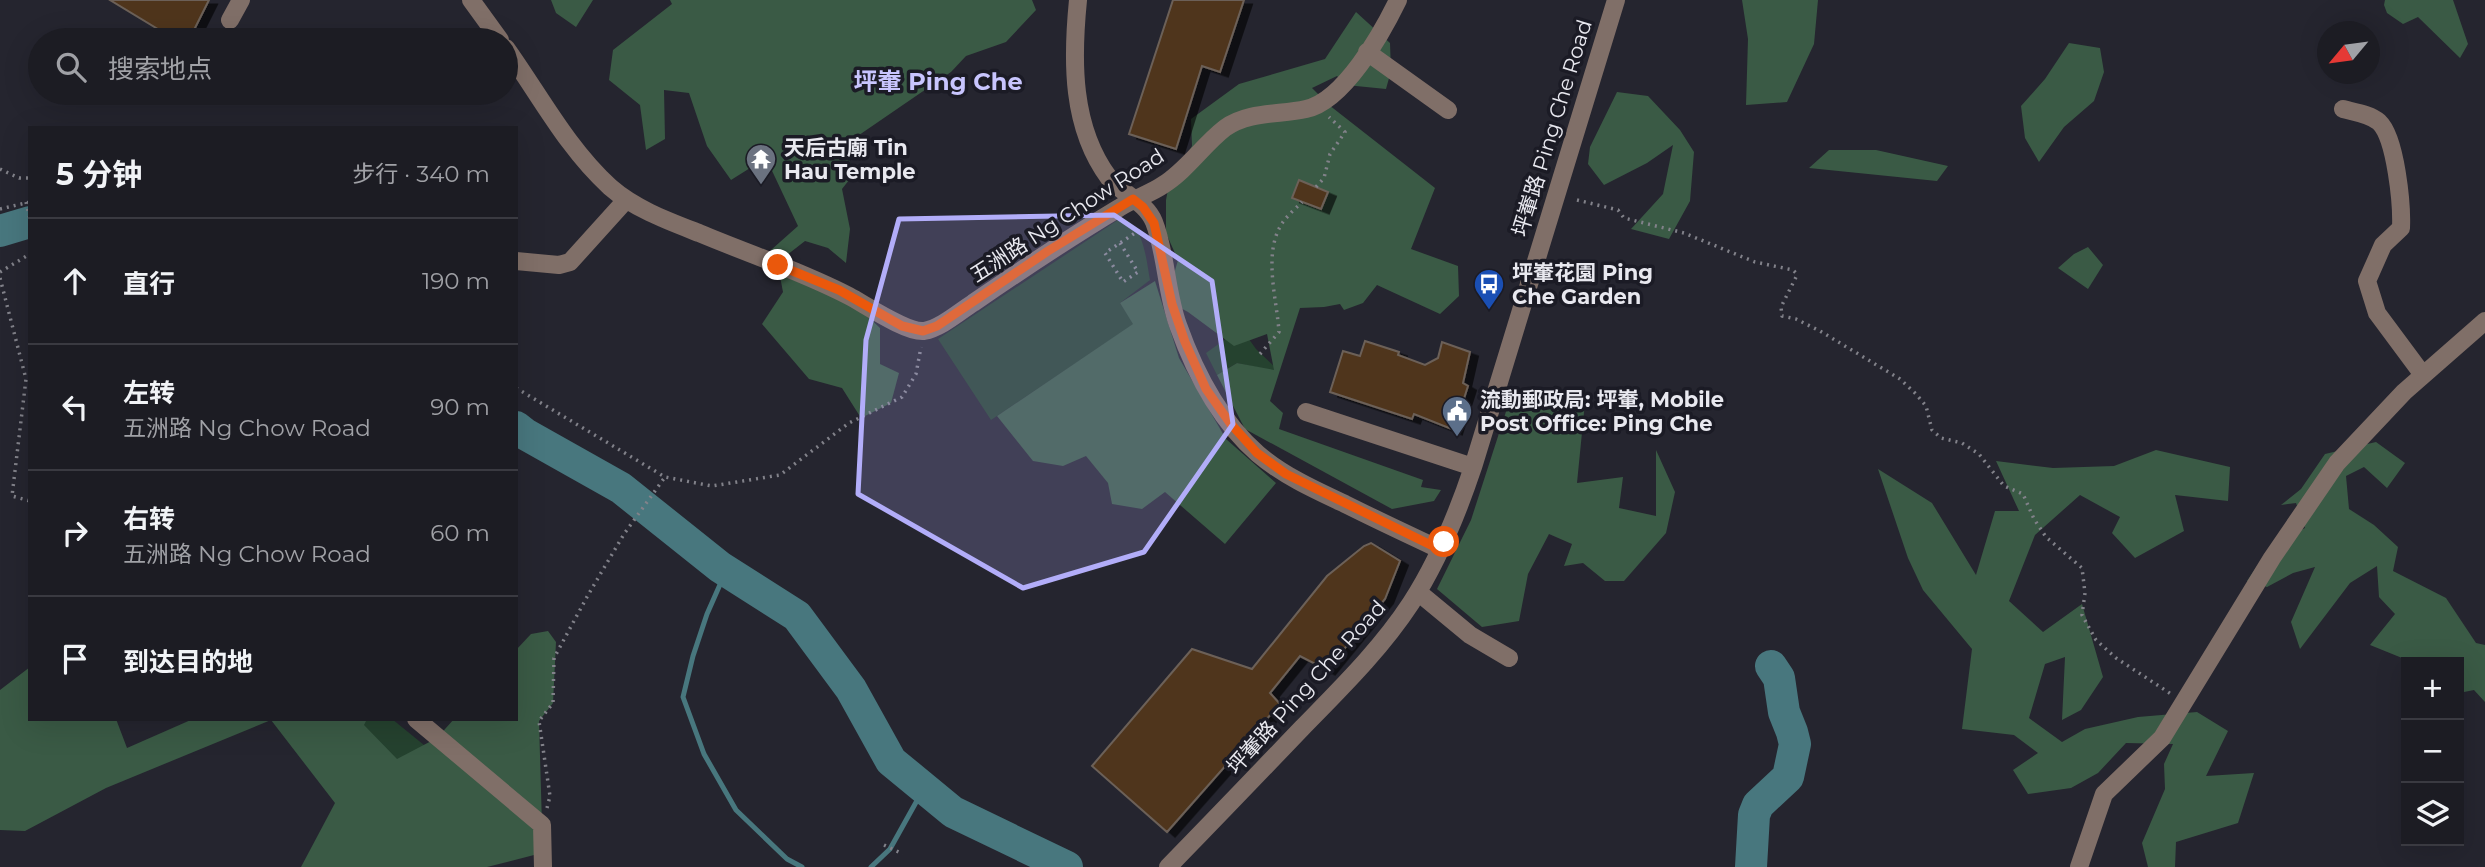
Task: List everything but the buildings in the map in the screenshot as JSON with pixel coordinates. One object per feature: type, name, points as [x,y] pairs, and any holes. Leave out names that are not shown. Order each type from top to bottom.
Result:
[{"type":"street","points":[[230,20],[241,0]]},
{"type":"street","points":[[471,0],[491,28]]},
{"type":"street","points":[[1078,0],[1073,49],[1076,88],[1091,148],[1106,173],[1121,190],[1143,207],[1154,223],[1170,296],[1185,342],[1206,389],[1230,423],[1257,453],[1286,474],[1441,550]]},
{"type":"street","name":"五洲路 Ng Chow Road","points":[[923,331],[937,326],[1048,251],[1133,199],[1166,183],[1230,125],[1254,116],[1318,106],[1340,88],[1386,24],[1398,0]]},
{"type":"street","name":"坪輋路 Ping Che Road","points":[[1168,867],[1343,686],[1385,638],[1418,592],[1441,550],[1473,467],[1616,0]]},
{"type":"street","points":[[1367,52],[1448,110]]},
{"type":"street","points":[[518,65],[574,147],[608,185],[626,200],[674,223],[839,290],[902,326],[923,331]]},
{"type":"street","points":[[2343,109],[2367,115],[2380,122],[2391,144],[2402,214],[2401,228],[2382,244],[2367,281],[2378,313],[2423,375]]},
{"type":"street","points":[[518,261],[559,265],[570,262],[626,200]]},
{"type":"street","points":[[2079,867],[2104,794],[2162,738],[2272,558],[2337,463],[2404,392],[2485,321]]},
{"type":"street","points":[[1307,412],[1473,467]]},
{"type":"street","points":[[1418,592],[1470,635],[1509,658]]},
{"type":"street","points":[[418,721],[542,825],[542,867]]},
{"type":"path","points":[[1316,187],[1324,178],[1330,154],[1345,132],[1325,113]]},
{"type":"path","points":[[0,169],[19,178],[28,178]]},
{"type":"path","points":[[1577,200],[1618,210],[1624,218],[1684,233],[1755,262],[1793,270],[1796,277],[1780,307],[1782,316],[1796,319],[1820,331],[1900,379],[1926,406],[1932,430],[1941,438],[1962,443],[1979,454],[2004,486],[2023,494],[2046,537],[2082,568],[2085,593],[2082,615],[2096,640],[2116,658],[2183,703]]},
{"type":"path","points":[[0,209],[28,202]]},
{"type":"path","points":[[1260,354],[1279,332],[1272,274],[1279,231],[1283,222],[1302,202]]},
{"type":"path","points":[[1120,243],[1138,272],[1123,282],[1105,253],[1120,243],[1135,233]]},
{"type":"path","points":[[0,272],[28,255]]},
{"type":"path","points":[[0,278],[26,379],[12,496],[28,500]]},
{"type":"path","points":[[518,389],[665,477],[712,486],[780,475],[849,423],[902,397],[916,374],[923,331]]},
{"type":"path","points":[[542,825],[550,796],[539,721],[552,703],[555,658],[624,534],[665,477]]},
{"type":"path","points":[[884,845],[903,854]]},
{"type":"highlighted area","points":[[1114,215],[1212,281],[1233,424],[1144,552],[1023,588],[858,494],[866,340],[899,219]]},
{"type":"green space","points":[[551,0],[593,0],[576,27],[556,13]]},
{"type":"green space","points":[[670,0],[1032,0],[1036,10],[1006,42],[966,56],[951,72],[846,144],[853,175],[842,189],[850,229],[846,263],[828,248],[805,241],[787,255],[805,277],[862,311],[880,328],[880,364],[899,373],[891,403],[861,418],[842,388],[809,379],[762,324],[783,292],[778,266],[771,250],[798,226],[766,158],[731,180],[707,146],[689,93],[664,90],[665,139],[646,150],[640,105],[609,80],[613,50],[672,4]]},
{"type":"green space","points":[[1742,0],[1818,0],[1814,44],[1787,102],[1746,105],[1748,39]]},
{"type":"green space","points":[[2385,0],[2453,0],[2468,44],[2460,58],[2418,17],[2403,24],[2387,13]]},
{"type":"green space","points":[[1356,12],[1390,43],[1391,71],[1386,89],[1346,85],[1337,76],[1312,88],[1329,105],[1435,188],[1411,249],[1458,266],[1459,296],[1440,314],[1377,285],[1363,303],[1344,310],[1340,304],[1300,308],[1270,401],[1283,413],[1279,429],[1423,480],[1421,487],[1441,490],[1434,501],[1392,509],[1245,429],[1217,375],[1237,363],[1274,370],[1267,334],[1234,346],[1173,304],[1170,288],[1178,260],[1166,233],[1169,184],[1192,146],[1191,119],[1239,84],[1325,59]]},
{"type":"green space","points":[[2069,43],[2100,48],[2104,72],[2094,101],[2064,127],[2039,162],[2025,138],[2021,106],[2045,79]]},
{"type":"green space","points":[[1617,92],[1648,96],[1680,130],[1694,152],[1690,201],[1669,239],[1631,229],[1663,194],[1673,145],[1647,163],[1604,185],[1588,164],[1590,147]]},
{"type":"green space","points":[[1829,150],[1876,150],[1948,166],[1937,181],[1809,168]]},
{"type":"green space","points":[[1121,218],[1135,227],[1143,243],[1150,280],[1120,303],[1134,324],[991,420],[938,339]]},
{"type":"green space","points":[[2088,247],[2103,265],[2088,289],[2058,268],[2074,254]]},
{"type":"green space","points":[[1155,281],[1179,358],[1226,439],[1276,483],[1225,544],[1165,492],[1142,509],[1112,504],[1108,483],[1086,456],[1063,466],[1033,461],[997,416],[1133,324],[1120,303]]},
{"type":"green space","points":[[1241,328],[1256,349],[1275,367],[1274,371],[1237,363],[1217,375],[1206,353]]},
{"type":"green space","points":[[1586,392],[1577,483],[1623,477],[1619,508],[1656,516],[1656,450],[1675,492],[1666,533],[1624,581],[1605,581],[1583,563],[1564,566],[1572,544],[1549,534],[1528,574],[1519,621],[1482,627],[1437,589],[1471,520],[1512,393]]},
{"type":"green space","points":[[2376,442],[2405,463],[2387,488],[2364,467],[2346,476],[2349,509],[2374,525],[2398,547],[2393,571],[2446,598],[2476,643],[2485,645],[2485,702],[2474,690],[2464,692],[2464,657],[2401,658],[2370,645],[2395,614],[2379,597],[2377,566],[2350,583],[2300,649],[2291,622],[2315,567],[2293,573],[2267,587],[2247,581],[2272,544],[2305,528],[2296,503],[2281,505],[2301,489],[2325,454]]},
{"type":"green space","points":[[2156,450],[2230,467],[2228,501],[2175,495],[2184,531],[2135,558],[2112,533],[2120,517],[2080,495],[2035,535],[2009,601],[2043,632],[2082,604],[2103,677],[2081,710],[2062,720],[2065,657],[2045,664],[2029,718],[2062,742],[2085,729],[2138,717],[2197,712],[2228,731],[2206,776],[2254,773],[2238,823],[2176,842],[2175,867],[2148,867],[2142,843],[2165,789],[2164,764],[2173,744],[2126,743],[2098,773],[2071,788],[2028,794],[2013,770],[2038,753],[2014,735],[1962,729],[1972,649],[1923,590],[1908,558],[1878,469],[1932,503],[1976,575],[1995,511],[2019,511],[1996,461],[2053,468],[2114,466]]},
{"type":"green space","points":[[548,631],[556,642],[553,703],[539,721],[542,825],[534,855],[487,867],[301,867],[335,803],[272,721],[366,721],[364,725],[397,759],[437,738],[452,721],[518,721],[518,648],[531,634]]},
{"type":"green space","points":[[28,669],[28,721],[117,721],[127,748],[188,721],[269,721],[106,788],[25,831],[0,830],[0,690]]},
{"type":"green space","points":[[351,721],[394,721],[424,745],[377,797]]},
{"type":"waterway","points":[[0,231],[28,223]]},
{"type":"waterway","points":[[518,429],[621,488],[720,567],[797,616],[851,689],[891,761],[953,812],[1067,867]]},
{"type":"waterway","points":[[726,571],[707,614],[683,697],[704,754],[736,810],[787,859],[802,867]]},
{"type":"waterway","points":[[1751,867],[1754,815],[1758,805],[1788,777],[1795,744],[1784,712],[1779,678],[1771,666]]},
{"type":"waterway","points":[[871,867],[890,849],[924,788]]},
{"type":"place","name":"天后古廟 Tin Hau Temple","points":[[761,186]]},
{"type":"place","name":"坪輋花園 Ping Che Garden","points":[[1489,311]]},
{"type":"place","name":"流動郵政局: 坪輋, Mobile Post Office: Ping Che","points":[[1457,438]]},
{"type":"district","name":"坪輋 Ping Che","points":[[938,81]]},
{"type":"route","points":[[778,265],[839,290],[902,326],[923,331],[937,326],[1048,251],[1133,199],[1143,207],[1154,223],[1177,323],[1197,370],[1218,408],[1242,438],[1274,466],[1300,482],[1441,550],[1444,542]]}]
